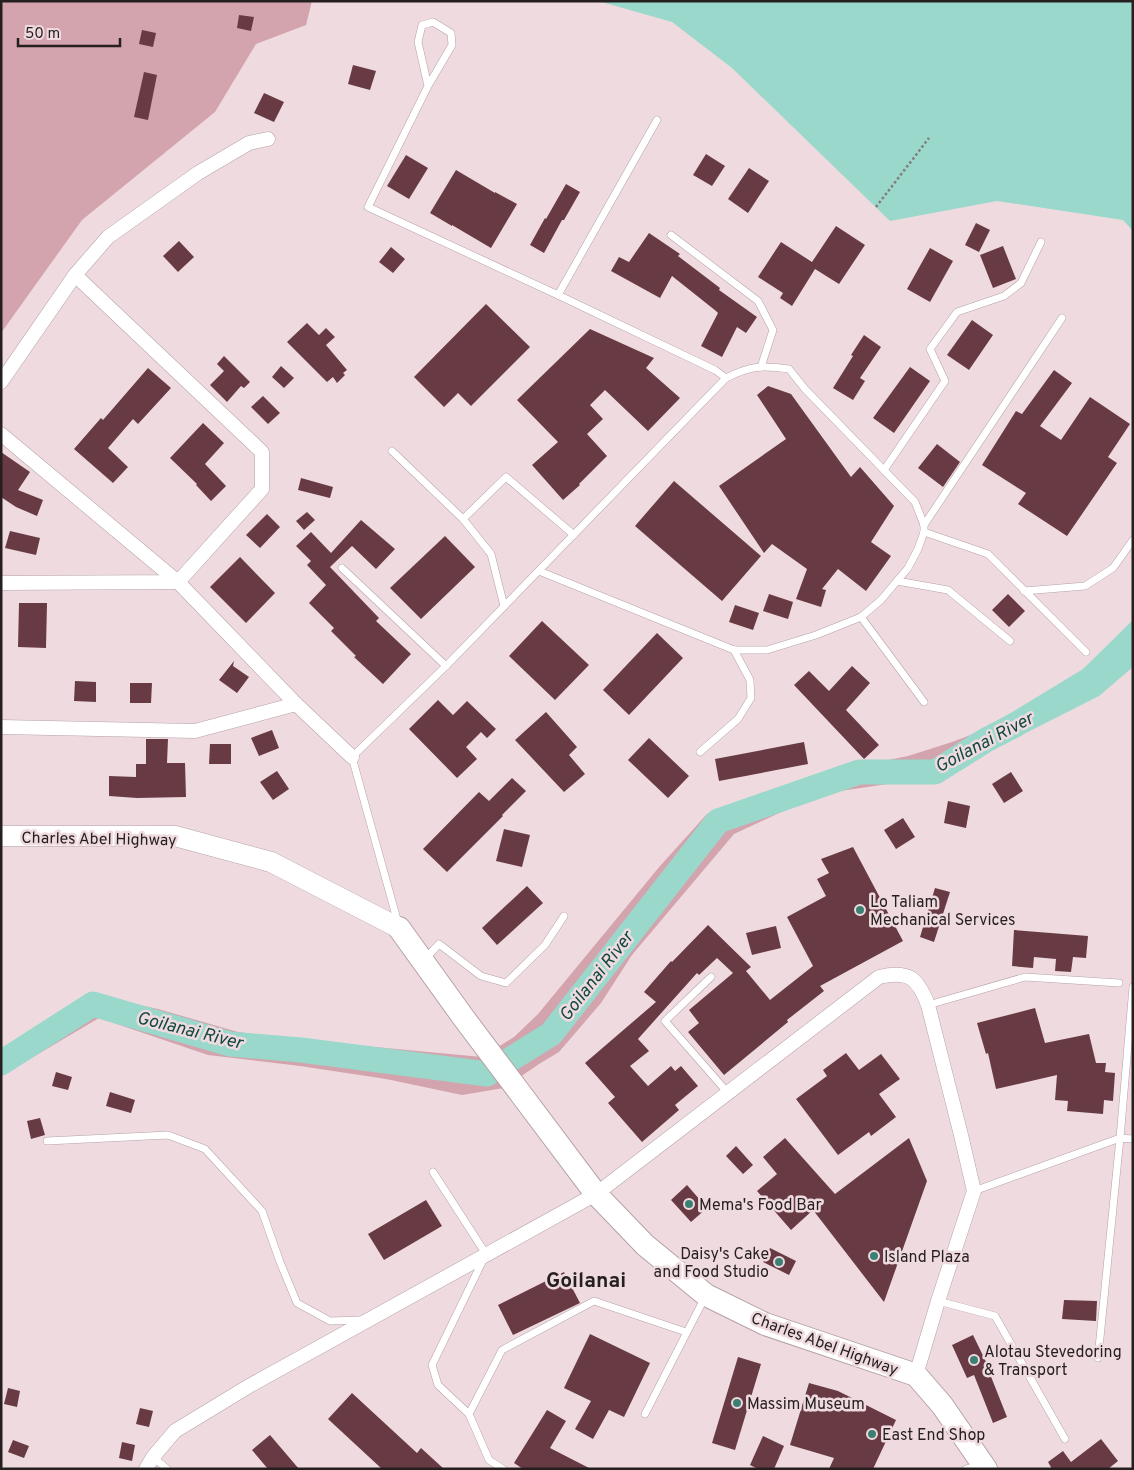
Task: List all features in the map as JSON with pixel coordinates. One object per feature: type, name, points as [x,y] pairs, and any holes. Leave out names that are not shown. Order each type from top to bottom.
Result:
[{"type":"main road","name":"Charles Abel Highway","points":[[1,836],[175,836],[271,862],[399,928],[463,1017],[596,1194],[644,1245],[706,1294],[766,1324],[916,1375],[942,1405],[978,1467]]},
{"type":"street","points":[[1,382],[75,275],[108,237],[198,173],[249,143],[268,139]]},
{"type":"street","points":[[1,583],[178,582],[262,489],[262,452],[75,275]]},
{"type":"street","points":[[1,434],[178,582],[296,704],[352,758]]},
{"type":"street","points":[[1,727],[195,731],[296,704]]},
{"type":"street","points":[[150,1463],[175,1431],[249,1386],[596,1194],[879,977],[891,974],[913,979],[922,988],[928,1005],[974,1191],[916,1375]]},
{"type":"lane","points":[[428,86],[418,42],[422,25],[433,22],[451,32],[452,45],[428,86],[368,208],[558,295],[715,370],[726,378]]},
{"type":"lane","points":[[558,295],[657,120]]},
{"type":"lane","points":[[671,235],[758,301],[773,330],[762,367]]},
{"type":"lane","points":[[884,470],[945,381],[930,349],[957,312],[1004,296],[1021,283],[1041,242]]},
{"type":"lane","points":[[539,572],[734,650],[767,650],[816,634],[861,616],[880,600],[908,568],[918,549],[924,528],[1062,318]]},
{"type":"lane","points":[[399,928],[352,758],[539,572],[726,378],[742,370],[767,366],[789,369],[805,390],[915,502],[924,528],[988,554],[1086,652]]},
{"type":"lane","points":[[392,451],[463,519],[491,554],[504,606]]},
{"type":"lane","points":[[463,519],[506,477],[574,535]]},
{"type":"lane","points":[[1024,591],[1086,586],[1113,568],[1133,540]]},
{"type":"lane","points":[[342,568],[446,666]]},
{"type":"lane","points":[[897,581],[948,590],[1010,641]]},
{"type":"lane","points":[[861,616],[924,702]]},
{"type":"lane","points":[[700,752],[738,719],[751,698],[750,680],[734,650]]},
{"type":"lane","points":[[423,961],[439,944],[481,976],[506,983],[545,945],[564,916]]},
{"type":"lane","points":[[711,977],[664,1021],[728,1093]]},
{"type":"lane","points":[[928,1005],[1025,977],[1119,983]]},
{"type":"lane","points":[[1098,1358],[1133,987]]},
{"type":"lane","points":[[47,1141],[168,1135],[205,1149],[262,1212],[297,1303],[330,1321],[368,1320]]},
{"type":"lane","points":[[974,1191],[1120,1138],[1133,1139]]},
{"type":"lane","points":[[433,1172],[486,1254],[432,1365],[438,1385],[470,1414],[489,1460],[503,1469]]},
{"type":"lane","points":[[645,1414],[706,1294]]},
{"type":"lane","points":[[470,1414],[502,1350],[594,1301],[686,1332]]},
{"type":"lane","points":[[938,1301],[995,1316],[1065,1439]]},
{"type":"lane","points":[[150,1463],[167,1469]]},
{"type":"path","points":[[876,207],[930,138]]},
{"type":"shaded area","points":[[1,1],[312,1],[306,25],[256,44],[215,112],[82,220],[1,333]]},
{"type":"shaded area","points":[[598,1],[1133,1],[1133,231],[1123,220],[997,201],[890,221],[732,68],[672,22]]},
{"type":"shaded area","points":[[1133,620],[1133,667],[1099,696],[992,750],[981,731],[1083,669]]},
{"type":"shaded area","points":[[981,731],[992,750],[942,776],[820,794],[734,834],[632,955],[601,1003],[559,1052],[504,1088],[462,1095],[386,1079],[208,1055],[99,1018],[1,1076],[1,1052],[86,994],[158,1009],[238,1032],[311,1041],[482,1057],[514,1037],[538,1014],[660,866],[707,814],[834,771],[908,756]]},
{"type":"building","points":[[239,15],[254,17],[251,31],[237,28]]},
{"type":"building","points":[[142,30],[156,33],[153,47],[139,44]]},
{"type":"building","points":[[353,65],[376,71],[370,90],[348,84]]},
{"type":"building","points":[[144,72],[157,75],[148,120],[134,117]]},
{"type":"building","points":[[264,93],[284,102],[274,122],[254,113]]},
{"type":"building","points":[[706,154],[725,166],[712,186],[693,175]]},
{"type":"building","points":[[406,155],[428,168],[409,199],[387,186]]},
{"type":"building","points":[[749,168],[769,181],[748,213],[728,199]]},
{"type":"building","points":[[456,170],[517,204],[491,248],[430,213]]},
{"type":"building","points":[[566,184],[580,192],[544,253],[530,245]]},
{"type":"building","points":[[976,223],[990,230],[979,252],[965,245]]},
{"type":"building","points":[[836,226],[865,245],[839,284],[815,269],[792,306],[780,298],[783,293],[758,277],[781,242],[812,262]]},
{"type":"building","points":[[649,233],[680,254],[678,256],[720,288],[719,290],[757,317],[746,333],[737,327],[722,357],[701,346],[718,313],[672,276],[660,298],[611,271],[619,257],[629,262]]},
{"type":"building","points":[[179,241],[194,257],[178,272],[163,256]]},
{"type":"building","points":[[1003,246],[1016,279],[993,288],[980,255]]},
{"type":"building","points":[[391,247],[405,259],[393,273],[379,262]]},
{"type":"building","points":[[930,248],[953,261],[930,302],[907,289]]},
{"type":"building","points":[[486,304],[530,347],[471,406],[458,393],[444,407],[414,377]]},
{"type":"building","points":[[972,320],[993,335],[969,370],[947,355]]},
{"type":"building","points":[[307,323],[319,335],[326,328],[335,337],[326,345],[347,370],[337,383],[333,377],[327,382],[287,342]]},
{"type":"building","points":[[590,329],[654,358],[646,368],[680,398],[648,431],[605,390],[590,405],[603,419],[587,434],[607,456],[563,500],[532,465],[558,442],[517,400]]},
{"type":"building","points":[[864,335],[881,347],[860,378],[865,381],[853,400],[833,388]]},
{"type":"building","points":[[224,356],[250,382],[244,388],[241,386],[227,402],[210,385],[224,371],[217,364]]},
{"type":"building","points":[[281,366],[294,378],[284,388],[272,377]]},
{"type":"building","points":[[910,367],[930,381],[894,433],[873,418]]},
{"type":"building","points":[[148,368],[171,388],[138,424],[133,419],[108,448],[128,467],[113,483],[74,449],[101,418],[103,420]]},
{"type":"building","points":[[1054,370],[1072,383],[1040,426],[1061,440],[1090,397],[1130,424],[1108,457],[1117,463],[1067,536],[1018,504],[1026,493],[982,465],[1016,411],[1022,414]]},
{"type":"building","points":[[768,386],[791,394],[851,477],[860,467],[894,506],[871,542],[891,556],[866,591],[838,569],[822,589],[826,590],[821,607],[796,599],[807,569],[772,544],[764,553],[719,486],[786,439],[757,395]]},
{"type":"building","points":[[263,396],[280,413],[268,424],[251,407]]},
{"type":"building","points":[[203,423],[224,443],[205,464],[226,486],[211,501],[197,484],[170,458]]},
{"type":"building","points":[[937,444],[960,462],[943,487],[918,468]]},
{"type":"building","points":[[1,452],[30,472],[18,490],[43,500],[37,516],[16,507],[1,497]]},
{"type":"building","points":[[301,478],[333,487],[330,498],[298,490]]},
{"type":"building","points":[[674,481],[761,556],[722,601],[635,526]]},
{"type":"building","points":[[307,512],[315,520],[304,530],[296,521]]},
{"type":"building","points":[[267,514],[280,527],[260,548],[246,535]]},
{"type":"building","points":[[361,520],[395,549],[376,569],[352,546],[330,567],[379,618],[376,621],[411,654],[383,684],[354,657],[356,656],[331,631],[334,628],[309,603],[326,585],[307,565],[311,561],[296,546],[311,532],[331,553]]},
{"type":"building","points":[[10,531],[40,538],[36,555],[5,548]]},
{"type":"building","points":[[445,536],[475,567],[421,619],[390,588]]},
{"type":"building","points":[[240,557],[275,593],[246,623],[210,587]]},
{"type":"building","points":[[769,594],[793,602],[788,619],[763,611]]},
{"type":"building","points":[[1008,594],[1025,611],[1009,627],[992,610]]},
{"type":"building","points":[[19,603],[47,603],[46,648],[18,647]]},
{"type":"building","points":[[735,605],[759,613],[753,630],[729,622]]},
{"type":"building","points":[[542,621],[589,665],[555,700],[509,656]]},
{"type":"building","points":[[657,633],[683,658],[629,715],[603,690]]},
{"type":"building","points":[[234,661],[233,666],[249,677],[237,693],[219,680]]},
{"type":"building","points":[[852,666],[870,683],[846,710],[879,745],[864,759],[794,685],[809,671],[829,691]]},
{"type":"building","points":[[75,681],[96,682],[96,702],[74,701]]},
{"type":"building","points":[[130,683],[152,683],[151,703],[130,703]]},
{"type":"building","points":[[438,700],[453,715],[467,701],[496,729],[487,738],[481,732],[466,747],[477,759],[457,778],[409,729]]},
{"type":"building","points":[[546,712],[577,747],[569,755],[585,774],[564,792],[515,740]]},
{"type":"building","points":[[272,730],[279,748],[259,756],[251,738]]},
{"type":"building","points":[[649,738],[689,776],[668,798],[628,760]]},
{"type":"building","points":[[146,739],[168,739],[167,763],[185,763],[186,797],[137,798],[109,796],[109,776],[136,777],[136,764],[146,764]]},
{"type":"building","points":[[804,742],[808,764],[719,781],[715,759]]},
{"type":"building","points":[[210,744],[231,744],[231,764],[209,764]]},
{"type":"building","points":[[277,771],[289,789],[273,800],[260,782]]},
{"type":"building","points":[[1011,772],[1023,791],[1004,803],[992,784]]},
{"type":"building","points":[[512,778],[526,791],[447,872],[423,849],[479,792],[489,801]]},
{"type":"building","points":[[948,801],[970,806],[966,828],[944,823]]},
{"type":"building","points":[[903,818],[915,837],[896,849],[884,830]]},
{"type":"building","points":[[504,829],[530,835],[522,867],[496,861]]},
{"type":"building","points":[[853,847],[903,941],[820,986],[824,991],[787,1020],[788,1022],[724,1075],[688,1032],[699,1023],[689,1010],[733,973],[717,958],[699,975],[697,973],[638,1039],[649,1051],[630,1066],[648,1086],[671,1066],[675,1071],[681,1066],[698,1086],[675,1105],[679,1110],[642,1142],[608,1103],[615,1097],[585,1063],[656,1002],[644,992],[671,961],[708,925],[751,967],[746,971],[770,1000],[813,966],[787,917],[826,896],[817,879],[829,873],[821,859]]},
{"type":"building","points":[[527,886],[543,903],[497,945],[482,928]]},
{"type":"building","points":[[935,888],[950,892],[934,942],[920,937]]},
{"type":"building","points":[[776,926],[781,948],[752,955],[746,933]]},
{"type":"building","points":[[1014,930],[1088,936],[1086,958],[1073,957],[1071,972],[1055,971],[1056,959],[1034,957],[1033,968],[1012,966]]},
{"type":"building","points":[[1035,1008],[1045,1043],[1089,1034],[1096,1063],[1106,1063],[1105,1072],[1115,1073],[1113,1101],[1104,1100],[1103,1114],[1067,1111],[1068,1101],[1055,1100],[1057,1075],[996,1089],[988,1053],[986,1054],[977,1023]]},
{"type":"building","points":[[846,1053],[859,1070],[881,1054],[900,1079],[879,1094],[896,1117],[871,1136],[869,1132],[838,1155],[796,1099],[827,1076],[823,1070]]},
{"type":"building","points":[[56,1072],[72,1077],[68,1090],[52,1086]]},
{"type":"building","points":[[110,1092],[135,1100],[131,1113],[106,1106]]},
{"type":"building","points":[[40,1118],[45,1135],[31,1139],[27,1121]]},
{"type":"building","name":"Island Plaza","points":[[785,1138],[835,1194],[909,1138],[927,1181],[884,1302],[813,1210],[791,1230],[757,1191],[777,1174],[763,1157]]},
{"type":"building","points":[[736,1146],[753,1165],[743,1174],[726,1156]]},
{"type":"building","name":"Mema's Food Bar","points":[[687,1185],[707,1208],[691,1222],[671,1200]]},
{"type":"building","points":[[426,1200],[442,1226],[384,1260],[368,1234]]},
{"type":"building","name":"Daisy's Cake and Food Studio","points":[[770,1248],[796,1261],[789,1275],[763,1262]]},
{"type":"building","points":[[564,1272],[580,1303],[513,1335],[498,1305]]},
{"type":"building","points":[[1064,1300],[1097,1301],[1096,1321],[1062,1319]]},
{"type":"building","points":[[590,1334],[650,1363],[624,1417],[609,1410],[593,1439],[575,1429],[591,1401],[564,1388]]},
{"type":"building","points":[[973,1335],[989,1368],[1007,1417],[993,1423],[974,1375],[967,1378],[952,1345]]},
{"type":"building","name":"Massim Museum","points":[[738,1357],[761,1364],[735,1450],[712,1443]]},
{"type":"building","points":[[809,1383],[838,1391],[896,1420],[873,1469],[829,1469],[834,1458],[790,1445]]},
{"type":"building","points":[[8,1388],[20,1391],[17,1407],[4,1404]]},
{"type":"building","points":[[352,1393],[417,1453],[421,1448],[444,1469],[382,1469],[328,1419]]},
{"type":"building","points":[[140,1408],[153,1411],[149,1427],[136,1424]]},
{"type":"building","points":[[547,1410],[566,1421],[550,1448],[591,1469],[523,1469],[514,1463]]},
{"type":"building","points":[[270,1435],[299,1469],[268,1469],[252,1450]]},
{"type":"building","points":[[763,1436],[784,1446],[774,1469],[758,1469],[750,1465]]},
{"type":"building","points":[[1101,1439],[1118,1461],[1108,1469],[1052,1469],[1048,1462],[1063,1451],[1071,1462]]},
{"type":"building","points":[[13,1440],[29,1446],[24,1458],[8,1452]]},
{"type":"building","points":[[122,1442],[135,1445],[132,1461],[119,1458]]},
{"type":"waterway","name":"Goilanai River","points":[[1,1063],[93,1004],[230,1044],[301,1050],[487,1074],[551,1034],[718,821],[859,772],[935,772],[986,740],[1015,725]]},
{"type":"place","name":"Lo Taliam Mechanical Services","points":[[860,910]]},
{"type":"place","name":"Mema's Food Bar","points":[[689,1204]]},
{"type":"place","name":"Island Plaza","points":[[874,1256]]},
{"type":"place","name":"Daisy's Cake and Food Studio","points":[[779,1262]]},
{"type":"place","name":"Alotau Stevedoring & Transport","points":[[974,1360]]},
{"type":"place","name":"Massim Museum","points":[[737,1403]]},
{"type":"place","name":"East End Shop","points":[[872,1434]]},
{"type":"district","name":"Goilanai","points":[[586,1280]]}]
